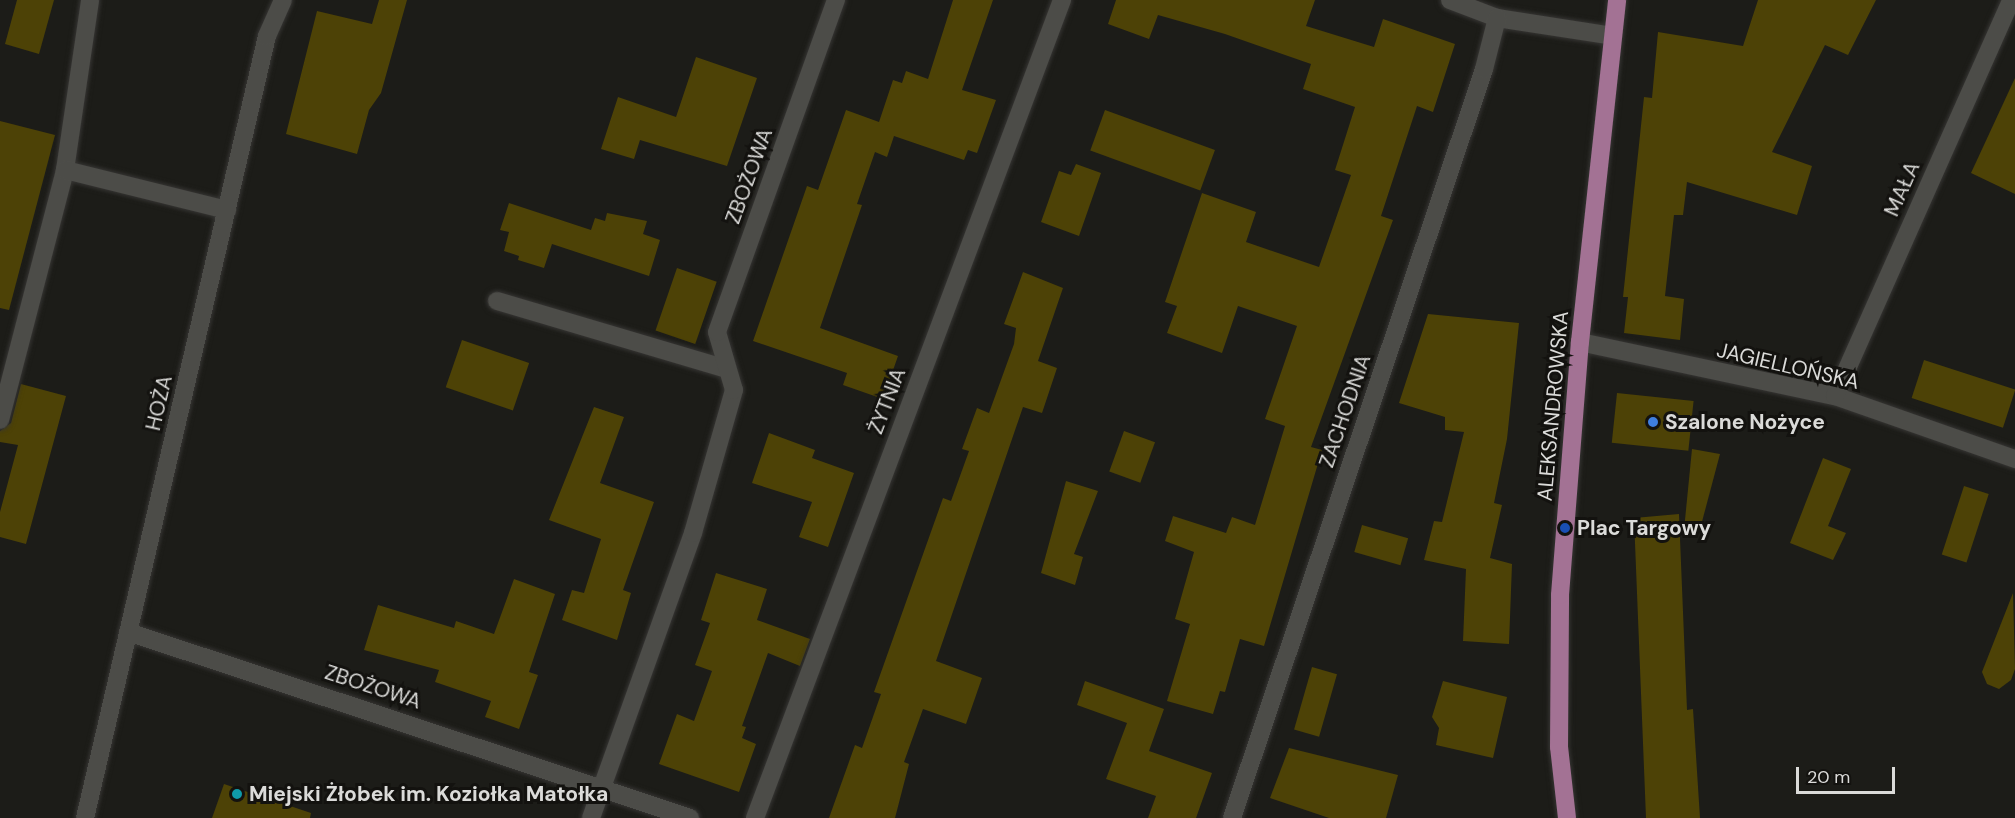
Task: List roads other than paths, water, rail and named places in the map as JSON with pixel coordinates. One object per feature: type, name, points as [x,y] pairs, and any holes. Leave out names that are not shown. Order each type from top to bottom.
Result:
[{"type":"main road","name":"ALEKSANDROWSKA","points":[[1567,818],[1559,747],[1560,595],[1581,342],[1617,0]]},
{"type":"street","points":[[0,420],[65,170],[90,0]]},
{"type":"street","name":"HOŻA","points":[[85,818],[267,36],[283,0]]},
{"type":"street","name":"ZBOŻOWA","points":[[591,818],[693,533],[734,390],[717,332],[836,0]]},
{"type":"street","name":"ŻYTNIA","points":[[754,818],[1062,0]]},
{"type":"street","points":[[1450,0],[1497,18],[1613,36]]},
{"type":"street","name":"MAŁA","points":[[1835,396],[2011,0]]},
{"type":"street","name":"ZACHODNIA","points":[[1232,818],[1481,80],[1497,18]]},
{"type":"street","points":[[65,170],[227,210]]},
{"type":"street","points":[[497,301],[727,369]]},
{"type":"street","name":"JAGIELLOŃSKA","points":[[1581,342],[1835,396],[2015,459]]},
{"type":"street","name":"ZBOŻOWA","points":[[128,632],[690,818]]},
{"type":"place","name":"Szalone Nożyce","points":[[1653,422]]},
{"type":"place","name":"Plac Targowy","points":[[1565,528]]},
{"type":"place","name":"Miejski Żłobek im. Koziołka Matołka","points":[[237,794]]}]
